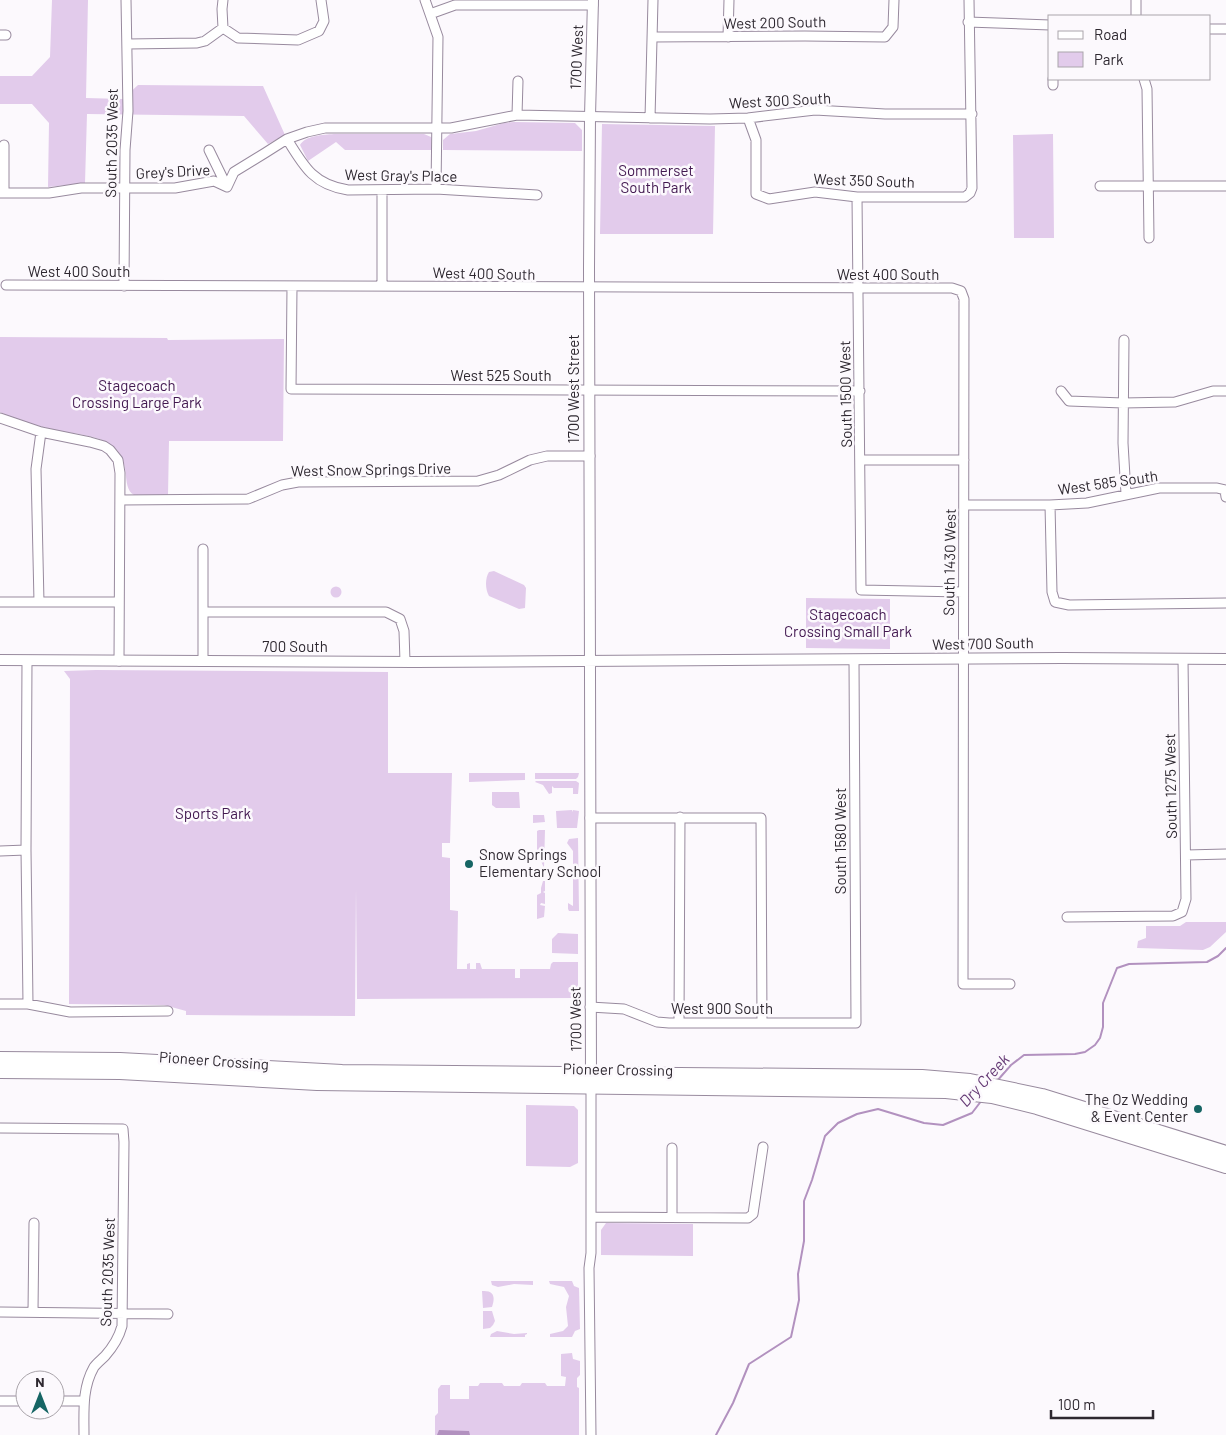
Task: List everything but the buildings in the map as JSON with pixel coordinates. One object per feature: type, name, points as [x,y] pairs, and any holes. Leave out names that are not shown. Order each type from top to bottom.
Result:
[{"type":"highway","name":"Pioneer Crossing","points":[[0,1059],[120,1060],[317,1072],[574,1074],[591,1080]]},
{"type":"highway","name":"Pioneer Crossing","points":[[0,1071],[120,1072],[317,1084],[922,1077],[990,1090],[1042,1096],[1226,1154]]},
{"type":"highway","name":"Pioneer Crossing","points":[[990,1090],[1037,1107],[1226,1166]]},
{"type":"street","name":"South 2035 West","points":[[124,286],[128,44],[126,0]]},
{"type":"street","points":[[223,28],[222,9],[224,0]]},
{"type":"street","points":[[223,28],[238,38],[298,40],[318,31],[324,21],[321,0]]},
{"type":"street","points":[[426,0],[438,37],[436,189]]},
{"type":"street","points":[[650,118],[653,0]]},
{"type":"street","points":[[728,37],[729,0]]},
{"type":"street","name":"West 200 South","points":[[652,37],[886,37],[893,27],[894,0]]},
{"type":"street","points":[[969,0],[968,22],[972,114]]},
{"type":"street","points":[[1136,0],[1136,15]]},
{"type":"street","points":[[430,14],[455,4],[593,2]]},
{"type":"street","name":"1700 West","points":[[590,116],[593,2]]},
{"type":"street","points":[[968,22],[1048,25]]},
{"type":"street","points":[[128,44],[197,43],[205,41],[223,28]]},
{"type":"street","points":[[1211,29],[1226,29]]},
{"type":"street","points":[[1144,80],[1147,89],[1149,238]]},
{"type":"street","points":[[518,81],[518,115]]},
{"type":"street","name":"West 300 South","points":[[227,188],[234,172],[288,140],[307,132],[325,128],[437,128],[464,126],[518,115],[748,118],[815,110],[885,114],[972,114]]},
{"type":"street","name":"West 350 South","points":[[748,118],[756,140],[756,194],[768,199],[814,192],[857,197],[965,197],[972,188],[972,114]]},
{"type":"street","name":"1700 West Street","points":[[590,116],[590,662]]},
{"type":"street","name":"West Gray's Place","points":[[288,140],[307,170],[323,183],[335,188],[348,190],[436,189],[537,195]]},
{"type":"street","points":[[2,193],[4,145]]},
{"type":"street","points":[[209,150],[227,188]]},
{"type":"street","name":"Grey's Drive","points":[[2,193],[49,193],[81,188],[175,188],[214,181],[227,188]]},
{"type":"street","points":[[1100,186],[1226,186]]},
{"type":"street","points":[[382,190],[382,286]]},
{"type":"street","name":"South 1500 West","points":[[857,197],[861,590],[963,592]]},
{"type":"street","name":"West 400 South","points":[[6,285],[952,288],[961,291]]},
{"type":"street","name":"West 525 South","points":[[292,287],[291,390],[860,391]]},
{"type":"street","name":"South 1430 West","points":[[961,291],[964,299],[963,984],[1010,984]]},
{"type":"street","points":[[1124,340],[1124,458],[1126,494]]},
{"type":"street","points":[[1061,392],[1068,401],[1124,403],[1175,402],[1212,391],[1226,391]]},
{"type":"street","points":[[0,418],[41,432],[98,444],[110,450],[120,466],[119,661]]},
{"type":"street","points":[[39,602],[36,469],[41,432]]},
{"type":"street","name":"West Snow Springs Drive","points":[[120,500],[248,499],[282,485],[298,482],[478,481],[499,475],[530,460],[547,456],[590,456]]},
{"type":"street","points":[[860,460],[964,460]]},
{"type":"street","name":"West 585 South","points":[[964,505],[1087,503],[1158,488],[1225,493]]},
{"type":"street","points":[[1050,505],[1052,592],[1055,602],[1069,605],[1226,603]]},
{"type":"street","points":[[203,550],[203,661]]},
{"type":"street","points":[[0,602],[119,602]]},
{"type":"street","points":[[203,612],[386,612],[400,619],[404,631],[405,662]]},
{"type":"street","name":"South 1275 West","points":[[1067,918],[1174,916],[1182,912],[1186,899],[1183,658]]},
{"type":"street","name":"West 700 South","points":[[590,662],[1226,659]]},
{"type":"street","name":"700 South","points":[[0,660],[590,662]]},
{"type":"street","points":[[27,660],[26,850],[28,1004]]},
{"type":"street","name":"South 1580 West","points":[[854,660],[856,1023]]},
{"type":"street","name":"1700 West","points":[[590,662],[591,1253],[589,1268],[591,1435]]},
{"type":"street","points":[[590,818],[761,818],[762,1023]]},
{"type":"street","points":[[679,1023],[680,818]]},
{"type":"street","points":[[0,850],[26,850]]},
{"type":"street","points":[[1186,855],[1226,854]]},
{"type":"street","points":[[0,1004],[28,1004],[70,1012],[168,1011]]},
{"type":"street","name":"West 900 South","points":[[590,1006],[624,1009],[657,1022],[856,1023]]},
{"type":"street","name":"South 2035 West","points":[[0,1128],[123,1129],[122,1326],[119,1337],[95,1366],[86,1384],[84,1435]]},
{"type":"street","points":[[591,1217],[748,1218],[752,1214],[763,1147]]},
{"type":"street","points":[[672,1148],[672,1217]]},
{"type":"street","points":[[33,1312],[34,1223]]},
{"type":"street","points":[[0,1312],[168,1314]]},
{"type":"street","points":[[0,1401],[15,1401]]},
{"type":"street","points":[[65,1401],[84,1402]]},
{"type":"green space","points":[[52,0],[88,0],[86,98],[123,99],[138,85],[263,86],[285,135],[268,144],[244,116],[87,114],[85,183],[48,187],[49,123],[32,104],[0,104],[0,76],[32,76],[50,57]]},
{"type":"green space","points":[[514,122],[575,123],[582,130],[582,151],[443,150],[443,140],[450,134],[476,131]]},
{"type":"green space","name":"Sommerset South Park","points":[[602,124],[715,126],[713,234],[600,234]]},
{"type":"green space","points":[[334,134],[424,134],[431,137],[432,150],[345,150],[336,142],[308,161],[300,145],[306,139],[315,136]]},
{"type":"green space","points":[[1053,134],[1054,238],[1014,238],[1013,135]]},
{"type":"green space","name":"Stagecoach Crossing Large Park","points":[[0,337],[167,338],[168,340],[284,339],[283,441],[169,441],[168,495],[134,495],[128,486],[122,458],[111,445],[93,437],[44,427],[0,412]]},
{"type":"green space","points":[[494,571],[524,585],[526,588],[525,608],[519,609],[489,596],[486,580],[489,572]]},
{"type":"green space","points":[[336,586],[342,592],[336,598],[330,592]]},
{"type":"green space","name":"Stagecoach Crossing Small Park","points":[[806,598],[890,599],[890,649],[806,648]]},
{"type":"green space","name":"Sports Park","points":[[64,671],[388,672],[388,773],[452,773],[450,843],[442,843],[442,857],[450,858],[450,910],[458,911],[457,969],[467,969],[467,964],[470,963],[470,969],[476,969],[476,963],[480,963],[482,969],[515,969],[515,978],[520,978],[520,969],[550,969],[553,962],[578,962],[578,998],[357,999],[356,888],[355,1016],[186,1015],[186,1011],[164,1005],[69,1004],[70,679]]},
{"type":"green space","points":[[469,773],[525,773],[525,780],[469,782]]},
{"type":"green space","points":[[535,773],[579,773],[576,779],[535,779]]},
{"type":"green space","points":[[536,781],[576,781],[579,783],[578,794],[573,794],[573,788],[554,788],[552,786],[552,793],[549,794],[543,785]]},
{"type":"green space","points":[[492,792],[519,792],[520,808],[496,808],[492,805]]},
{"type":"green space","points":[[572,810],[572,812],[573,810],[579,811],[577,828],[557,828],[556,811]]},
{"type":"green space","points":[[533,815],[544,815],[545,822],[533,823]]},
{"type":"green space","points":[[545,830],[544,868],[541,861],[542,855],[537,854],[537,831]]},
{"type":"green space","points":[[578,838],[579,911],[569,911],[568,903],[573,906],[573,851],[567,843],[569,839]]},
{"type":"green space","points":[[543,881],[545,881],[545,891],[543,892],[545,893],[545,904],[541,903],[540,905],[545,906],[544,917],[537,919],[537,895],[541,893]]},
{"type":"green space","points":[[1186,922],[1226,922],[1226,932],[1210,947],[1203,950],[1137,948],[1138,941],[1146,938],[1146,926],[1180,926]]},
{"type":"green space","points":[[558,933],[578,934],[578,954],[552,953],[552,939]]},
{"type":"green space","points":[[526,1105],[574,1106],[578,1110],[578,1163],[570,1167],[526,1166]]},
{"type":"green space","points":[[606,1223],[693,1224],[693,1256],[601,1255],[601,1230]]},
{"type":"green space","points":[[491,1281],[533,1281],[533,1285],[514,1284],[498,1287],[492,1285]]},
{"type":"green space","points":[[549,1281],[572,1281],[574,1286],[579,1288],[580,1329],[575,1331],[572,1337],[550,1337],[550,1334],[563,1331],[568,1326],[566,1307],[569,1296],[564,1287],[550,1284]]},
{"type":"green space","points":[[482,1291],[492,1293],[494,1301],[492,1307],[483,1308]]},
{"type":"green space","points":[[483,1311],[492,1311],[495,1321],[490,1328],[483,1329]]},
{"type":"green space","points":[[497,1331],[527,1334],[525,1337],[490,1337],[491,1334]]},
{"type":"green space","points":[[572,1353],[573,1359],[580,1361],[580,1375],[577,1378],[577,1387],[579,1388],[579,1435],[435,1435],[435,1416],[438,1413],[438,1389],[441,1385],[450,1385],[450,1399],[469,1399],[469,1386],[478,1386],[480,1383],[502,1383],[504,1386],[520,1386],[522,1383],[545,1383],[547,1386],[565,1386],[566,1377],[561,1376],[561,1354]]},
{"type":"shaded area","points":[[439,1430],[469,1431],[470,1435],[437,1435]]},
{"type":"waterway","name":"Dry Creek","points":[[997,1081],[1011,1065],[1024,1055],[1075,1054],[1085,1052],[1095,1045],[1100,1038],[1103,1027],[1103,1003],[1117,968],[1129,964],[1207,962],[1218,956],[1226,948]]},
{"type":"waterway","name":"Dry Creek","points":[[716,1435],[733,1403],[749,1364],[791,1337],[799,1300],[798,1274],[804,1241],[804,1201],[825,1136],[838,1123],[857,1114],[878,1109],[924,1123],[943,1125],[972,1113],[982,1100]]},
{"type":"place","name":"Snow Springs Elementary School","points":[[469,864]]},
{"type":"place","name":"The Oz Wedding & Event Center","points":[[1198,1109]]}]
